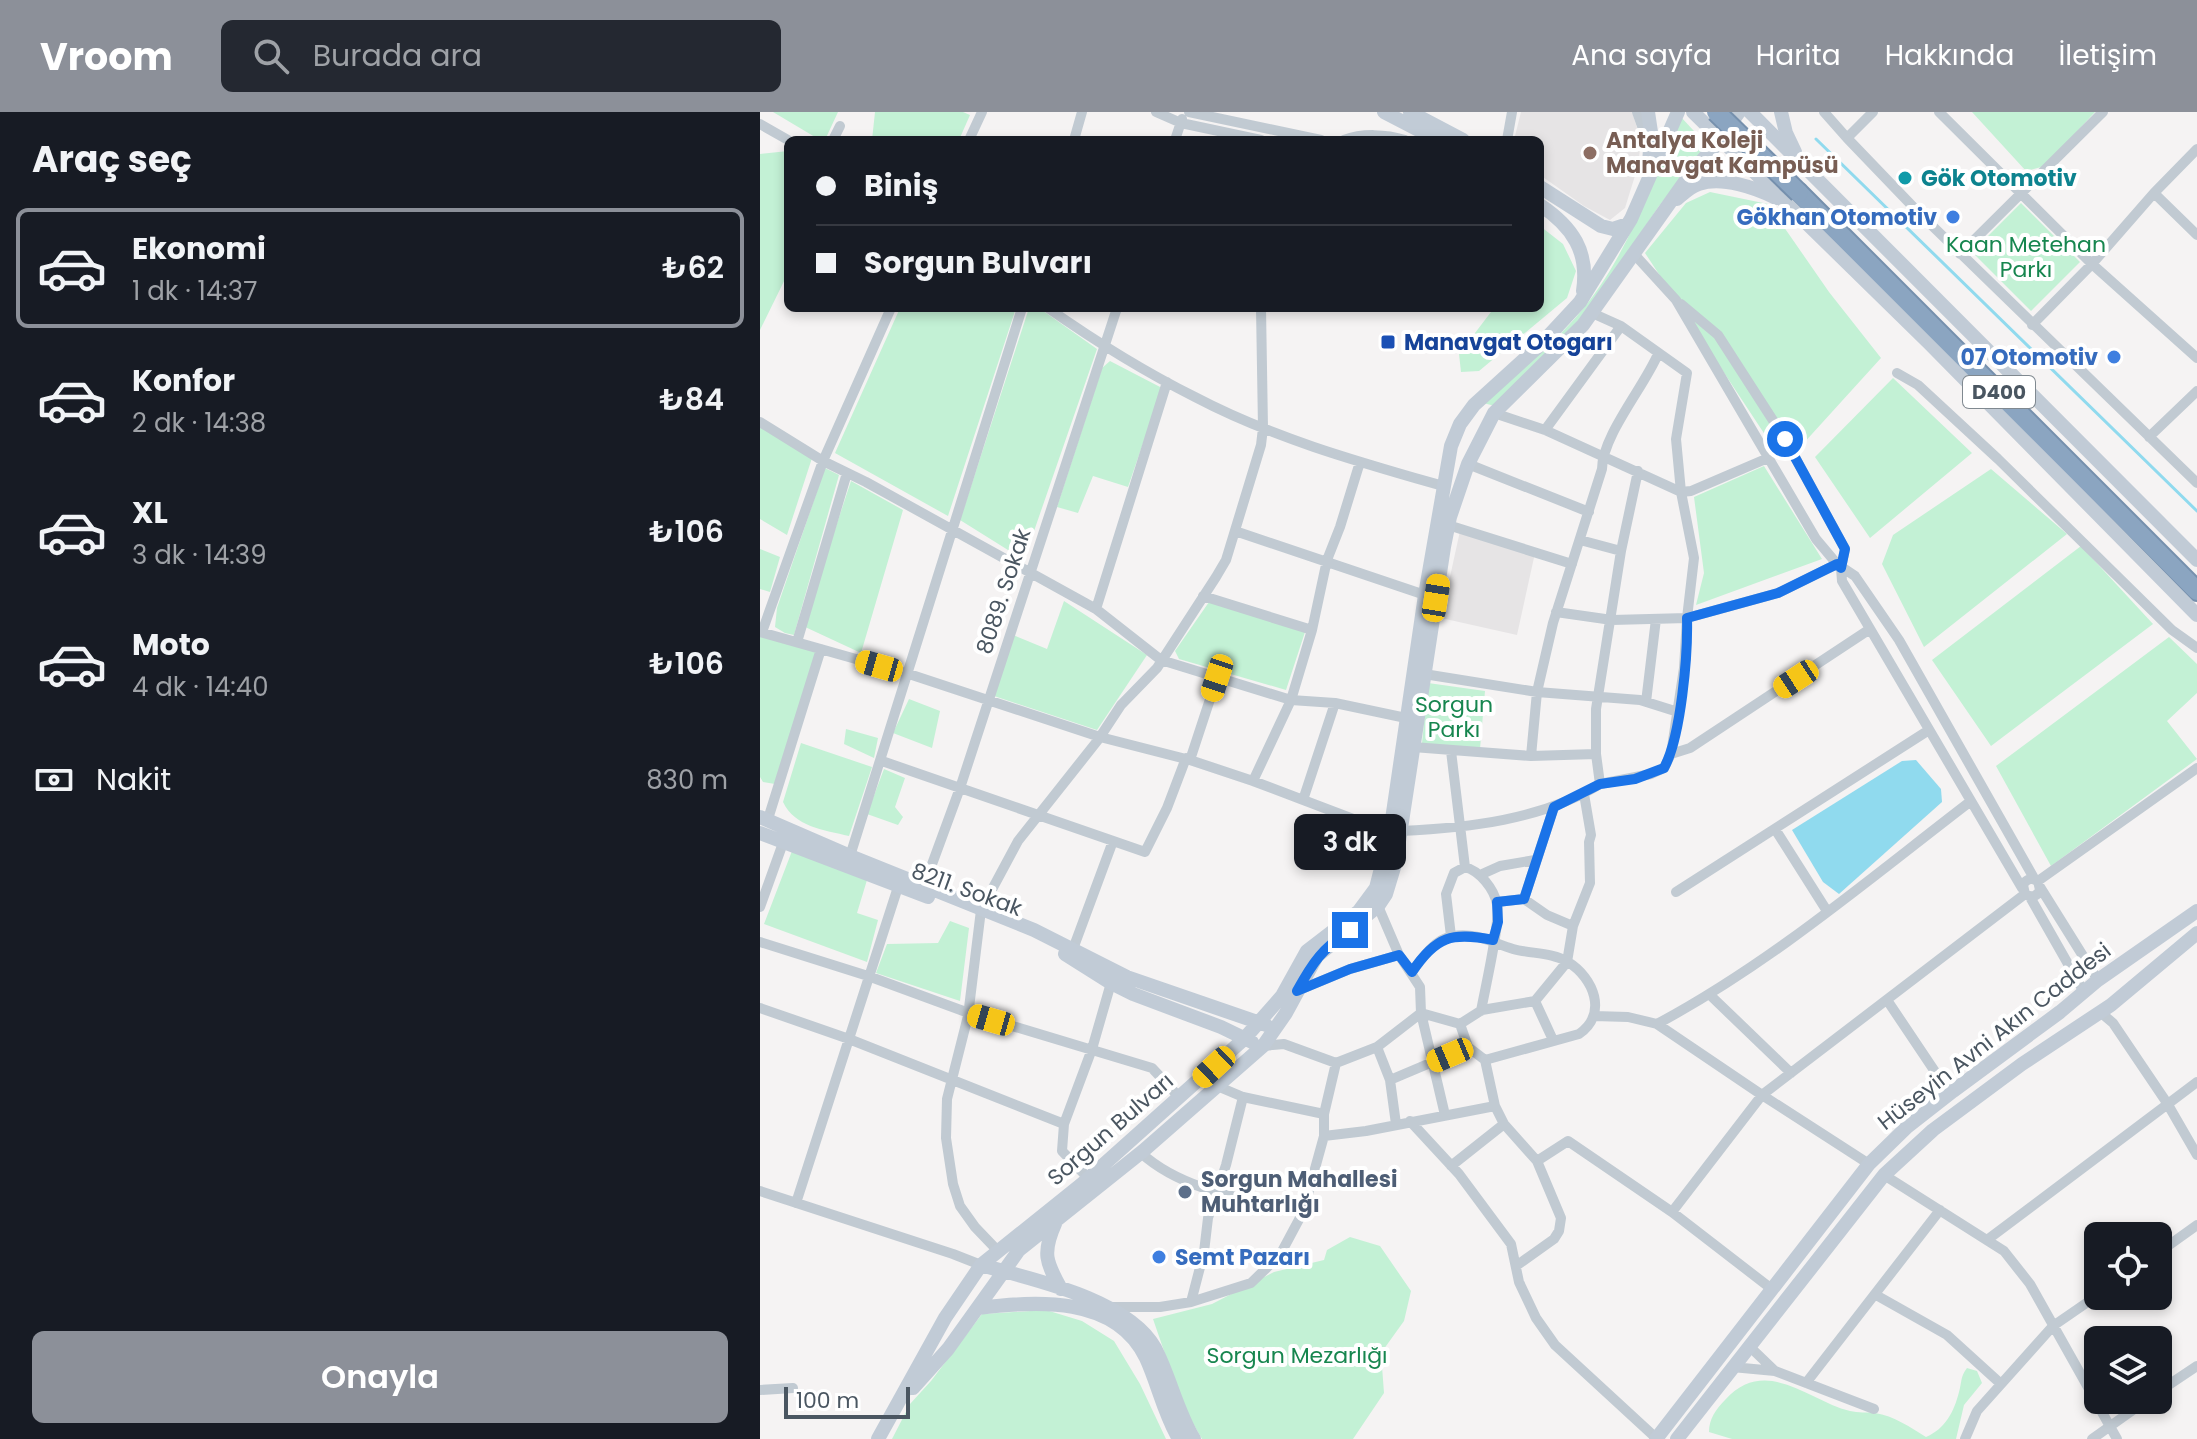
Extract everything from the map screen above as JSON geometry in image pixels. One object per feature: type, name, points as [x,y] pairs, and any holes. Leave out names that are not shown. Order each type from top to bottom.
[{"type":"highway","name":"D400","points":[[1716,112],[1803,190],[2197,576]]},
{"type":"highway","name":"D400","points":[[1733,112],[1803,190],[2197,591]]},
{"type":"main road","points":[[1384,112],[1430,136]]},
{"type":"main road","points":[[1410,112],[1455,136]]},
{"type":"main road","points":[[1647,181],[1651,154],[1648,112]]},
{"type":"main road","name":"Sorgun Bulvarı","points":[[897,1406],[948,1349],[1019,1250],[1141,1153],[1263,1046],[1276,1030],[1325,947],[1378,906],[1392,877],[1406,718],[1447,462],[1460,424],[1474,405],[1554,333],[1580,302],[1628,224],[1678,112]]},
{"type":"main road","points":[[1693,112],[1720,138],[1803,190],[2197,560]]},
{"type":"main road","name":"Sorgun Bulvarı","points":[[897,1406],[945,1318],[981,1265],[1088,1178],[1244,1039],[1282,996],[1314,944],[1359,911],[1369,899],[1395,832],[1413,747],[1448,525],[1468,464],[1494,413],[1583,325],[1691,173],[1739,112]]},
{"type":"main road","points":[[1750,112],[1803,190],[2197,615]]},
{"type":"main road","points":[[1781,112],[1803,190]]},
{"type":"main road","points":[[1665,210],[1700,183],[1742,185],[1765,192],[1803,190]]},
{"type":"main road","points":[[1544,190],[1601,226],[1613,229],[1628,224]]},
{"type":"main road","points":[[1544,209],[1571,233],[1583,254],[1586,270],[1580,302]]},
{"type":"main road","points":[[1474,405],[1494,413]]},
{"type":"main road","points":[[1447,462],[1468,464]]},
{"type":"main road","points":[[764,818],[980,913],[1073,949],[1127,977],[1276,1030]]},
{"type":"main road","name":"8211. Sokak","points":[[760,833],[898,887],[980,913],[1033,937],[1111,983],[1263,1046]]},
{"type":"main road","name":"Hüseyin Avni Akın Caddesi","points":[[1656,1439],[1869,1164],[1907,1127],[2098,980],[2197,911]]},
{"type":"main road","name":"Hüseyin Avni Akın Caddesi","points":[[1677,1439],[1884,1175],[1946,1121],[2022,1064],[2115,1002],[2197,933]]},
{"type":"main road","points":[[2098,980],[2112,993],[2115,1002]]},
{"type":"main road","points":[[2084,992],[2091,1005],[2100,1012]]},
{"type":"main road","points":[[1055,1223],[1047,1242],[1046,1255],[1061,1289]]},
{"type":"main road","points":[[981,1265],[1061,1289],[1106,1307],[1146,1334],[1156,1350],[1194,1439]]},
{"type":"main road","points":[[963,1291],[978,1308],[1061,1304],[1079,1307],[1125,1330],[1144,1354],[1179,1439]]},
{"type":"main road","points":[[878,1439],[897,1406]]},
{"type":"street","points":[[971,136],[982,112]]},
{"type":"street","points":[[1075,136],[1082,112]]},
{"type":"street","points":[[1506,136],[1512,112]]},
{"type":"street","points":[[1637,112],[1651,154]]},
{"type":"street","points":[[1824,112],[1960,254],[2197,483]]},
{"type":"street","points":[[1847,138],[1873,112]]},
{"type":"street","points":[[1939,112],[2092,264],[2197,358]]},
{"type":"street","points":[[1960,254],[2103,112]]},
{"type":"street","points":[[1161,113],[1298,136]]},
{"type":"street","points":[[1176,136],[1183,115]]},
{"type":"street","points":[[1183,115],[1249,136]]},
{"type":"street","points":[[760,124],[784,138]]},
{"type":"street","points":[[835,136],[840,126]]},
{"type":"street","points":[[1354,136],[1376,136]]},
{"type":"street","points":[[2032,325],[2197,149]]},
{"type":"street","points":[[2154,193],[2197,235]]},
{"type":"street","points":[[1634,254],[1676,300],[1718,335],[1785,439],[1845,549],[1839,566],[1842,581],[2084,992]]},
{"type":"street","points":[[1676,300],[1816,539],[1839,566],[1855,576],[1899,640],[2038,883],[2098,980]]},
{"type":"street","points":[[889,312],[823,461],[761,632],[909,674],[1100,737],[1188,759],[1395,832],[1459,828],[1554,807],[1600,784],[1651,774],[1664,768],[1671,754],[1684,668],[1694,558],[1681,492],[1676,439],[1687,373],[1621,326],[1592,313]]},
{"type":"street","points":[[850,856],[1021,312]]},
{"type":"street","points":[[1054,312],[1103,347],[1196,398],[1263,428],[1360,462],[1443,486]]},
{"type":"street","name":"8089. Sokak","points":[[924,886],[960,788],[1116,312]]},
{"type":"street","points":[[997,1250],[960,1206],[953,1184],[946,1138],[947,1099],[968,1016],[966,1012],[980,913],[1018,841],[1100,737],[1121,705],[1157,668],[1226,560],[1261,445],[1261,312]]},
{"type":"street","points":[[1545,430],[1621,326]]},
{"type":"street","points":[[1531,756],[1537,692],[1556,612],[1602,469],[1602,458],[1658,354]]},
{"type":"street","points":[[1897,373],[1918,385],[2172,630],[2197,648]]},
{"type":"street","points":[[1096,609],[1167,382]]},
{"type":"street","points":[[2149,437],[2197,391]]},
{"type":"street","points":[[1494,413],[1545,430],[1681,492],[1691,491],[1768,458]]},
{"type":"street","points":[[760,422],[823,461],[1096,609],[1161,660],[1291,700],[1335,703],[1406,718]]},
{"type":"street","points":[[1253,781],[1291,700],[1312,630],[1327,560],[1360,462]]},
{"type":"street","points":[[1468,464],[1589,512]]},
{"type":"street","points":[[1600,784],[1596,754],[1598,697],[1621,551],[1638,471]]},
{"type":"street","points":[[797,642],[847,473]]},
{"type":"street","points":[[1448,525],[1572,564]]},
{"type":"street","points":[[1235,531],[1425,595]]},
{"type":"street","points":[[1580,540],[1621,551]]},
{"type":"street","points":[[1556,612],[1612,620],[1687,618],[1778,593],[1839,566]]},
{"type":"street","points":[[1203,596],[1312,630]]},
{"type":"street","points":[[1646,702],[1656,619]]},
{"type":"street","points":[[1671,754],[1690,748],[1870,629]]},
{"type":"street","points":[[764,818],[821,649]]},
{"type":"street","points":[[1424,674],[1537,692],[1646,702],[1678,712]]},
{"type":"street","points":[[882,761],[1145,852],[1188,759],[1217,678]]},
{"type":"street","points":[[1303,800],[1335,703]]},
{"type":"street","points":[[1676,892],[1929,730]]},
{"type":"street","points":[[1413,747],[1531,756],[1596,754]]},
{"type":"street","points":[[1451,751],[1465,867]]},
{"type":"street","points":[[2038,883],[2197,768]]},
{"type":"street","points":[[1421,1013],[1460,1024],[1481,1011],[1535,1001],[1567,962],[1573,926],[1590,883],[1591,835],[1584,794]]},
{"type":"street","points":[[1657,1024],[1710,995],[1971,801]]},
{"type":"street","points":[[1524,899],[1554,807]]},
{"type":"street","points":[[1775,829],[1827,911]]},
{"type":"street","points":[[1073,949],[1113,841]]},
{"type":"street","points":[[760,907],[783,843]]},
{"type":"street","points":[[1480,875],[1500,866],[1535,860]]},
{"type":"street","points":[[1465,867],[1480,875],[1497,902],[1498,922],[1481,1011]]},
{"type":"street","points":[[1451,936],[1446,894],[1454,873],[1465,867]]},
{"type":"street","points":[[1672,1212],[1762,1095],[2026,893],[2039,893],[2038,883]]},
{"type":"street","points":[[796,1203],[898,887]]},
{"type":"street","points":[[1497,902],[1524,899],[1547,915],[1573,926]]},
{"type":"street","points":[[1378,906],[1399,955],[1420,987],[1421,1013],[1445,1115]]},
{"type":"street","points":[[1412,972],[1436,944],[1451,936],[1471,936],[1567,962],[1589,982],[1596,1001],[1594,1016],[1579,1034],[1485,1060]]},
{"type":"street","points":[[760,942],[868,976],[966,1012],[1152,1068],[1180,1098]]},
{"type":"street","points":[[1297,991],[1350,969],[1399,955]]},
{"type":"street","points":[[1088,1178],[1062,1151],[1064,1124],[1092,1049],[1111,983]]},
{"type":"street","points":[[1710,995],[1791,1073]]},
{"type":"street","points":[[1887,1000],[1950,1094]]},
{"type":"street","points":[[1535,1001],[1553,1040]]},
{"type":"street","points":[[2113,1023],[2115,1002]]},
{"type":"street","points":[[760,1008],[849,1039],[1064,1124]]},
{"type":"street","points":[[2100,1012],[2113,1023],[2167,1103],[2197,1155]]},
{"type":"street","points":[[1263,1046],[1284,1044],[1336,1063],[1377,1047],[1421,1013]]},
{"type":"street","points":[[1594,1016],[1628,1017],[1657,1024],[1869,1164]]},
{"type":"street","points":[[1460,1024],[1468,1047],[1485,1060],[1495,1106],[1504,1124],[1537,1161],[1561,1218],[1554,1239],[1516,1266]]},
{"type":"street","points":[[1276,1030],[1284,1044]]},
{"type":"street","points":[[1377,1047],[1390,1080],[1396,1124]]},
{"type":"street","points":[[1390,1080],[1468,1047]]},
{"type":"street","points":[[1106,1307],[1160,1307],[1191,1302],[1251,1283],[1280,1255],[1303,1212],[1324,1136],[1324,1114],[1336,1063]]},
{"type":"street","points":[[1987,1240],[2197,1082]]},
{"type":"street","points":[[1217,1086],[1243,1097],[1324,1114]]},
{"type":"street","points":[[1191,1302],[1204,1252],[1208,1218],[1226,1165],[1243,1097]]},
{"type":"street","points":[[1324,1136],[1495,1106]]},
{"type":"street","points":[[1410,1121],[1451,1166],[1511,1244],[1519,1282],[1536,1318],[1555,1345],[1656,1439]]},
{"type":"street","points":[[1451,1166],[1504,1124]]},
{"type":"street","points":[[1537,1161],[1568,1141],[1672,1212],[1773,1290]]},
{"type":"street","points":[[1141,1153],[1173,1177],[1216,1192],[1303,1212]]},
{"type":"street","points":[[1884,1175],[2004,1251],[2030,1284],[2117,1439]]},
{"type":"street","points":[[760,1191],[981,1265]]},
{"type":"street","points":[[1806,1383],[1940,1210]]},
{"type":"street","points":[[2172,1243],[2197,1225]]},
{"type":"street","points":[[1876,1295],[1947,1335],[2001,1384]]},
{"type":"street","points":[[1965,1439],[1977,1411],[2053,1326],[2084,1305]]},
{"type":"street","points":[[1749,1346],[1775,1371]]},
{"type":"street","points":[[2172,1383],[2197,1366]]},
{"type":"street","points":[[1732,1367],[1775,1371],[1874,1409]]},
{"type":"street","points":[[760,1390],[793,1388]]},
{"type":"street","points":[[2092,1439],[2127,1414]]},
{"type":"shaded area","name":"Antalya Koleji Manavgat Kampüsü","points":[[1521,112],[1632,112],[1641,140],[1638,166],[1625,208],[1610,220],[1584,206],[1544,178],[1544,136],[1515,136]]},
{"type":"shaded area","points":[[1460,531],[1535,553],[1517,635],[1441,618]]},
{"type":"green space","points":[[773,112],[838,112],[827,136],[813,136]]},
{"type":"green space","points":[[875,112],[963,112],[970,115],[961,136],[872,136]]},
{"type":"green space","points":[[1972,112],[2095,112],[2045,166],[2026,171]]},
{"type":"green space","points":[[1680,116],[1707,145],[1659,206],[1582,319],[1495,406],[1483,403],[1555,339],[1577,316],[1610,271],[1648,194]]},
{"type":"green space","points":[[784,151],[784,281],[760,330],[760,154]]},
{"type":"green space","points":[[1710,192],[1768,204],[1829,292],[1881,358],[1802,445],[1781,459],[1645,253],[1686,203]]},
{"type":"green space","name":"Kaan Metehan Parkı","points":[[2021,203],[2080,262],[2031,311],[1972,252]]},
{"type":"green space","points":[[1544,229],[1563,244],[1576,271],[1567,298],[1479,371],[1461,372],[1459,354],[1491,312],[1544,312]]},
{"type":"green space","points":[[898,312],[1015,312],[948,516],[835,453]]},
{"type":"green space","points":[[1028,312],[1045,312],[1097,349],[1024,560],[960,520]]},
{"type":"green space","points":[[1110,361],[1162,388],[1128,487],[1093,476],[1078,513],[1057,507],[1102,368]]},
{"type":"green space","points":[[1893,378],[1972,453],[1870,538],[1815,457]]},
{"type":"green space","points":[[760,426],[812,458],[787,535],[760,519]]},
{"type":"green space","points":[[1764,466],[1822,559],[1696,605],[1704,573],[1694,497]]},
{"type":"green space","points":[[825,468],[839,475],[794,635],[775,627],[777,608]]},
{"type":"green space","points":[[1991,469],[2067,534],[1924,647],[1882,564],[1893,535]]},
{"type":"green space","points":[[851,481],[903,510],[861,653],[803,626]]},
{"type":"green space","points":[[2081,546],[2153,624],[1991,746],[1932,660]]},
{"type":"green space","points":[[760,549],[780,557],[770,592],[760,589]]},
{"type":"green space","points":[[1064,601],[1147,655],[1097,730],[994,696],[1013,635],[1047,649]]},
{"type":"green space","points":[[1209,602],[1305,632],[1286,690],[1179,659],[1175,651]]},
{"type":"green space","points":[[760,634],[818,648],[775,784],[763,782],[760,777]]},
{"type":"green space","points":[[2169,637],[2197,664],[2197,693],[2167,721],[2197,759],[2051,866],[1996,766]]},
{"type":"green space","name":"Sorgun Parkı","points":[[1428,683],[1485,691],[1480,749],[1422,743]]},
{"type":"green space","points":[[909,699],[940,711],[932,748],[893,733]]},
{"type":"green space","points":[[846,729],[878,738],[874,758],[844,744]]},
{"type":"green space","points":[[801,743],[872,767],[849,836],[803,822],[783,802]]},
{"type":"green space","points":[[884,769],[905,778],[895,807],[903,817],[898,825],[867,814]]},
{"type":"green space","points":[[792,851],[867,880],[857,913],[878,920],[867,962],[764,924]]},
{"type":"green space","points":[[950,921],[969,928],[960,1001],[876,973],[887,944],[938,943]]},
{"type":"green space","name":"Sorgun Mezarlığı","points":[[1350,1237],[1380,1246],[1411,1291],[1404,1321],[1381,1353],[1384,1393],[1353,1439],[1202,1439],[1183,1406],[1153,1319],[1212,1304],[1274,1272],[1324,1260],[1327,1250]]},
{"type":"green space","points":[[1046,1310],[1082,1321],[1114,1341],[1140,1384],[1166,1439],[892,1439],[910,1404],[982,1314]]},
{"type":"green space","points":[[1967,1368],[1977,1371],[1982,1383],[1964,1405],[1956,1439],[1732,1439],[1709,1432],[1716,1411],[1740,1387],[1756,1381],[1772,1381],[1850,1411],[1889,1417],[1926,1437],[1943,1425],[1951,1413]]},
{"type":"water","points":[[1916,760],[1941,789],[1942,802],[1839,894],[1823,882],[1792,830],[1902,761]]},
{"type":"waterway","points":[[1816,139],[2197,511]]},
{"type":"place","name":"Antalya Koleji Manavgat Kampüsü","points":[[1590,153]]},
{"type":"place","name":"Gök Otomotiv","points":[[1905,178]]},
{"type":"place","name":"Gökhan Otomotiv","points":[[1953,217]]},
{"type":"place","name":"Manavgat Otogarı","points":[[1388,342]]},
{"type":"place","name":"07 Otomotiv","points":[[2114,357]]},
{"type":"place","name":"Sorgun Mahallesi Muhtarlığı","points":[[1185,1192]]},
{"type":"place","name":"Semt Pazarı","points":[[1159,1257]]},
{"type":"route","points":[[1350,930],[1317,956],[1297,991],[1350,969],[1399,955],[1412,972],[1436,944],[1451,936],[1493,940],[1498,922],[1497,902],[1524,899],[1554,807],[1600,784],[1635,779],[1664,768],[1671,754],[1678,712],[1687,618],[1778,593],[1837,564],[1841,568],[1845,549],[1785,439]]}]
